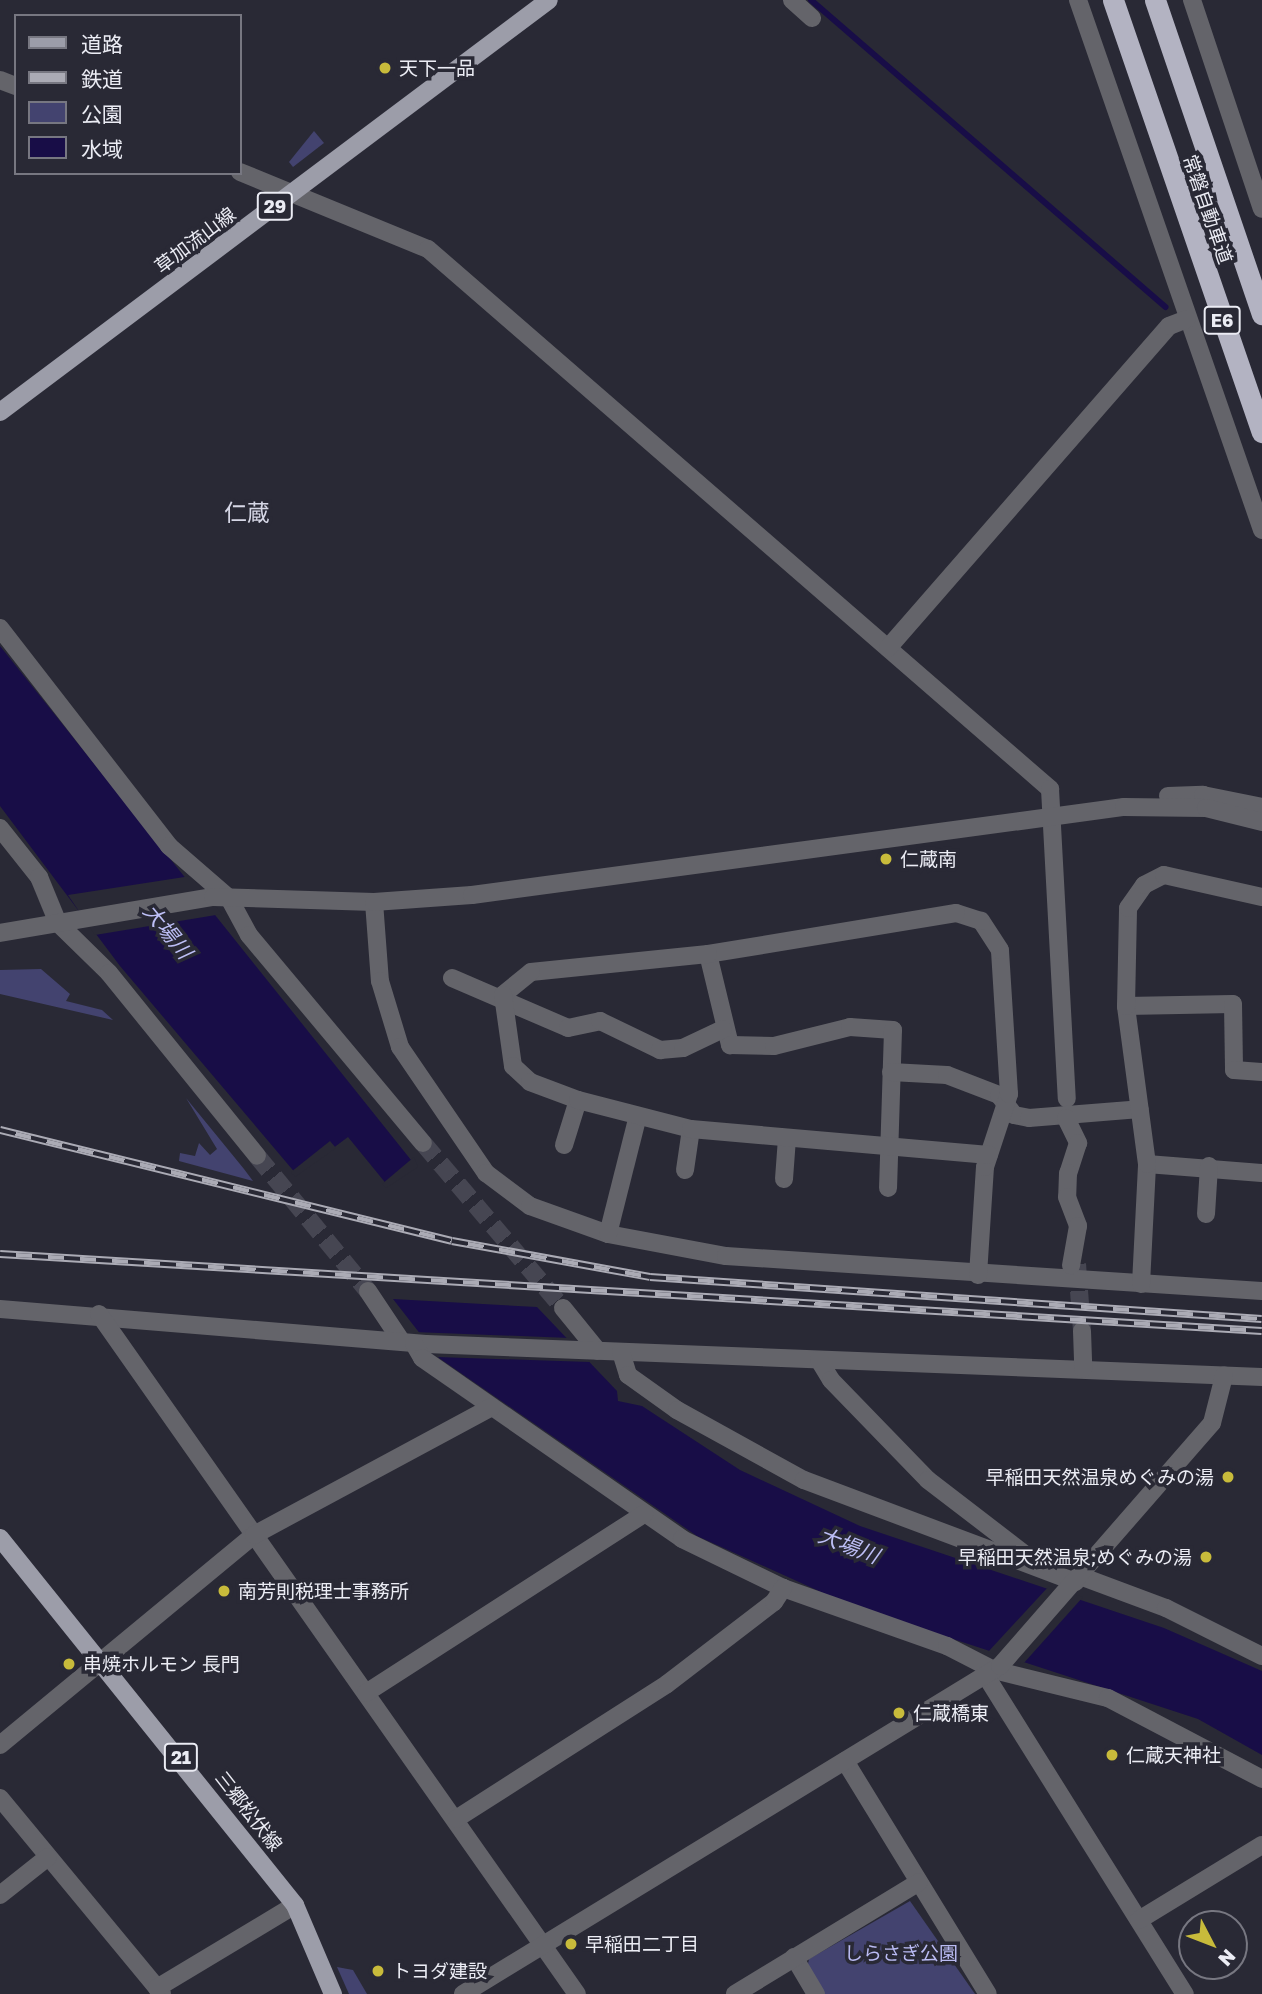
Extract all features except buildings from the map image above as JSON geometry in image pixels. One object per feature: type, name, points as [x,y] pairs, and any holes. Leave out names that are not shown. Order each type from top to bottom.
[{"type":"highway","name":"常磐自動車道","points":[[1113,0],[1262,432]]},
{"type":"highway","name":"常磐自動車道","points":[[1155,0],[1262,314]]},
{"type":"main road","name":"草加流山線","points":[[0,412],[550,0]]},
{"type":"main road","name":"三郷松伏線","points":[[0,1538],[103,1661],[295,1905],[333,1994]]},
{"type":"street","points":[[792,0],[812,18]]},
{"type":"street","points":[[1079,0],[1262,530]]},
{"type":"street","points":[[1192,0],[1262,209]]},
{"type":"street","points":[[242,173],[428,249],[1026,765],[1050,789],[1056,815],[1066,1109],[1078,1143],[1068,1173],[1067,1197],[1078,1226],[1071,1265]]},
{"type":"street","points":[[888,648],[1169,326],[1187,319]]},
{"type":"street","points":[[0,628],[169,846],[221,898],[423,1143]]},
{"type":"street","points":[[0,933],[221,898],[374,902],[519,889],[1124,807],[1179,795],[1256,804]]},
{"type":"street","points":[[1124,807],[1206,808],[1262,822]]},
{"type":"street","points":[[0,828],[39,877],[58,923],[109,973],[257,1156]]},
{"type":"street","points":[[1142,1284],[1147,1164],[1126,1006],[1128,908],[1144,885],[1177,875],[1262,897]]},
{"type":"street","points":[[374,902],[384,1003],[400,1047],[436,1108],[508,1192],[553,1217],[608,1234],[726,1256],[978,1275],[1262,1291]]},
{"type":"street","points":[[978,1275],[989,1155],[1007,1107],[998,941],[971,915],[868,925],[708,954],[531,972],[519,976],[502,1001],[513,1066],[530,1082],[637,1119],[691,1129],[989,1155]]},
{"type":"street","points":[[708,954],[723,1029],[738,1049],[795,1042],[829,1030],[893,1030],[888,1188]]},
{"type":"street","points":[[452,978],[568,1028],[586,1021],[615,1025],[638,1045],[660,1050],[683,1048],[723,1029]]},
{"type":"street","points":[[1126,1006],[1233,1004],[1234,1070],[1262,1072]]},
{"type":"street","points":[[891,1072],[947,1075],[999,1095],[1007,1107],[1029,1118],[1066,1109],[1140,1110]]},
{"type":"street","points":[[564,1144],[578,1100]]},
{"type":"street","points":[[608,1234],[637,1119]]},
{"type":"street","points":[[685,1170],[691,1129]]},
{"type":"street","points":[[784,1179],[787,1138]]},
{"type":"street","points":[[1147,1164],[1209,1166],[1262,1173]]},
{"type":"street","points":[[1206,1214],[1209,1166]]},
{"type":"street","points":[[368,1292],[414,1343],[422,1358],[644,1514],[783,1588],[947,1646],[995,1669],[1108,1698],[1262,1779]]},
{"type":"street","points":[[563,1308],[589,1350]]},
{"type":"street","points":[[0,1309],[99,1314],[414,1343],[1262,1377]]},
{"type":"street","points":[[99,1314],[577,1994]]},
{"type":"street","points":[[1082,1331],[1083,1369]]},
{"type":"street","points":[[621,1352],[628,1375],[769,1462],[1075,1582],[1166,1608],[1262,1656]]},
{"type":"street","points":[[819,1360],[831,1380],[928,1480],[1037,1566]]},
{"type":"street","points":[[463,1994],[995,1669],[1075,1582],[1212,1423],[1224,1376]]},
{"type":"street","points":[[0,1745],[254,1535],[492,1407]]},
{"type":"street","points":[[366,1693],[644,1514]]},
{"type":"street","points":[[456,1819],[667,1684],[774,1602],[783,1588]]},
{"type":"street","points":[[995,1669],[1184,1994]]},
{"type":"street","points":[[845,1761],[988,1994]]},
{"type":"street","points":[[0,1798],[158,1991],[295,1905]]},
{"type":"street","points":[[1139,1920],[1262,1845]]},
{"type":"street","points":[[0,1895],[48,1857]]},
{"type":"street","points":[[734,1994],[919,1882]]},
{"type":"street","points":[[794,1957],[816,1994]]},
{"type":"green space","points":[[314,131],[324,143],[293,167],[289,162]]},
{"type":"green space","points":[[41,969],[70,994],[66,1001],[102,1010],[113,1020],[0,994],[0,970]]},
{"type":"green space","points":[[186,1098],[253,1181],[179,1161],[180,1153],[195,1156],[199,1143],[210,1155],[217,1149]]},
{"type":"green space","name":"しらさぎ公園","points":[[910,1901],[975,1994],[822,1994],[807,1969],[809,1959]]},
{"type":"green space","points":[[337,1967],[353,1970],[367,1994],[349,1994]]},
{"type":"water","name":"大場川","points":[[0,646],[415,1165],[388,1186],[348,1137],[297,1175],[120,966],[0,806]]},
{"type":"water","name":"大場川","points":[[393,1299],[537,1307],[617,1391],[618,1401],[642,1406],[740,1470],[860,1526],[1164,1628],[1262,1671],[1262,1755],[1198,1719],[852,1606],[697,1536],[439,1358]]},
{"type":"pier","points":[[191,876],[222,914],[95,935],[68,895]]},
{"type":"pier","points":[[330,1141],[336,1148],[295,1177],[291,1172]]},
{"type":"pier","points":[[414,1157],[418,1167],[386,1188],[382,1184]]},
{"type":"pier","points":[[414,1332],[570,1338],[590,1362],[437,1357]]},
{"type":"pier","points":[[1049,1586],[1083,1597],[1023,1664],[988,1652]]},
{"type":"waterway","points":[[811,0],[1165,307]]},
{"type":"tunnel","points":[[423,1143],[563,1308]]},
{"type":"tunnel","points":[[257,1156],[368,1291]]},
{"type":"tunnel","points":[[1077,1264],[1082,1331]]},
{"type":"railway","points":[[0,1130],[452,1241],[650,1277],[1262,1319]]},
{"type":"railway","points":[[0,1254],[1262,1331]]},
{"type":"place","name":"天下一品","points":[[385,68]]},
{"type":"place","name":"仁蔵南","points":[[886,859]]},
{"type":"place","name":"早稲田天然温泉めぐみの湯","points":[[1228,1477]]},
{"type":"place","name":"早稲田天然温泉;めぐみの湯","points":[[1206,1557]]},
{"type":"place","name":"南芳則税理士事務所","points":[[224,1591]]},
{"type":"place","name":"串焼ホルモン 長門","points":[[69,1664]]},
{"type":"place","name":"仁蔵橋東","points":[[899,1713]]},
{"type":"place","name":"仁蔵天神社","points":[[1112,1755]]},
{"type":"place","name":"早稲田二丁目","points":[[571,1944]]},
{"type":"place","name":"トヨダ建設","points":[[378,1971]]},
{"type":"district","name":"仁蔵","points":[[247,512]]}]
